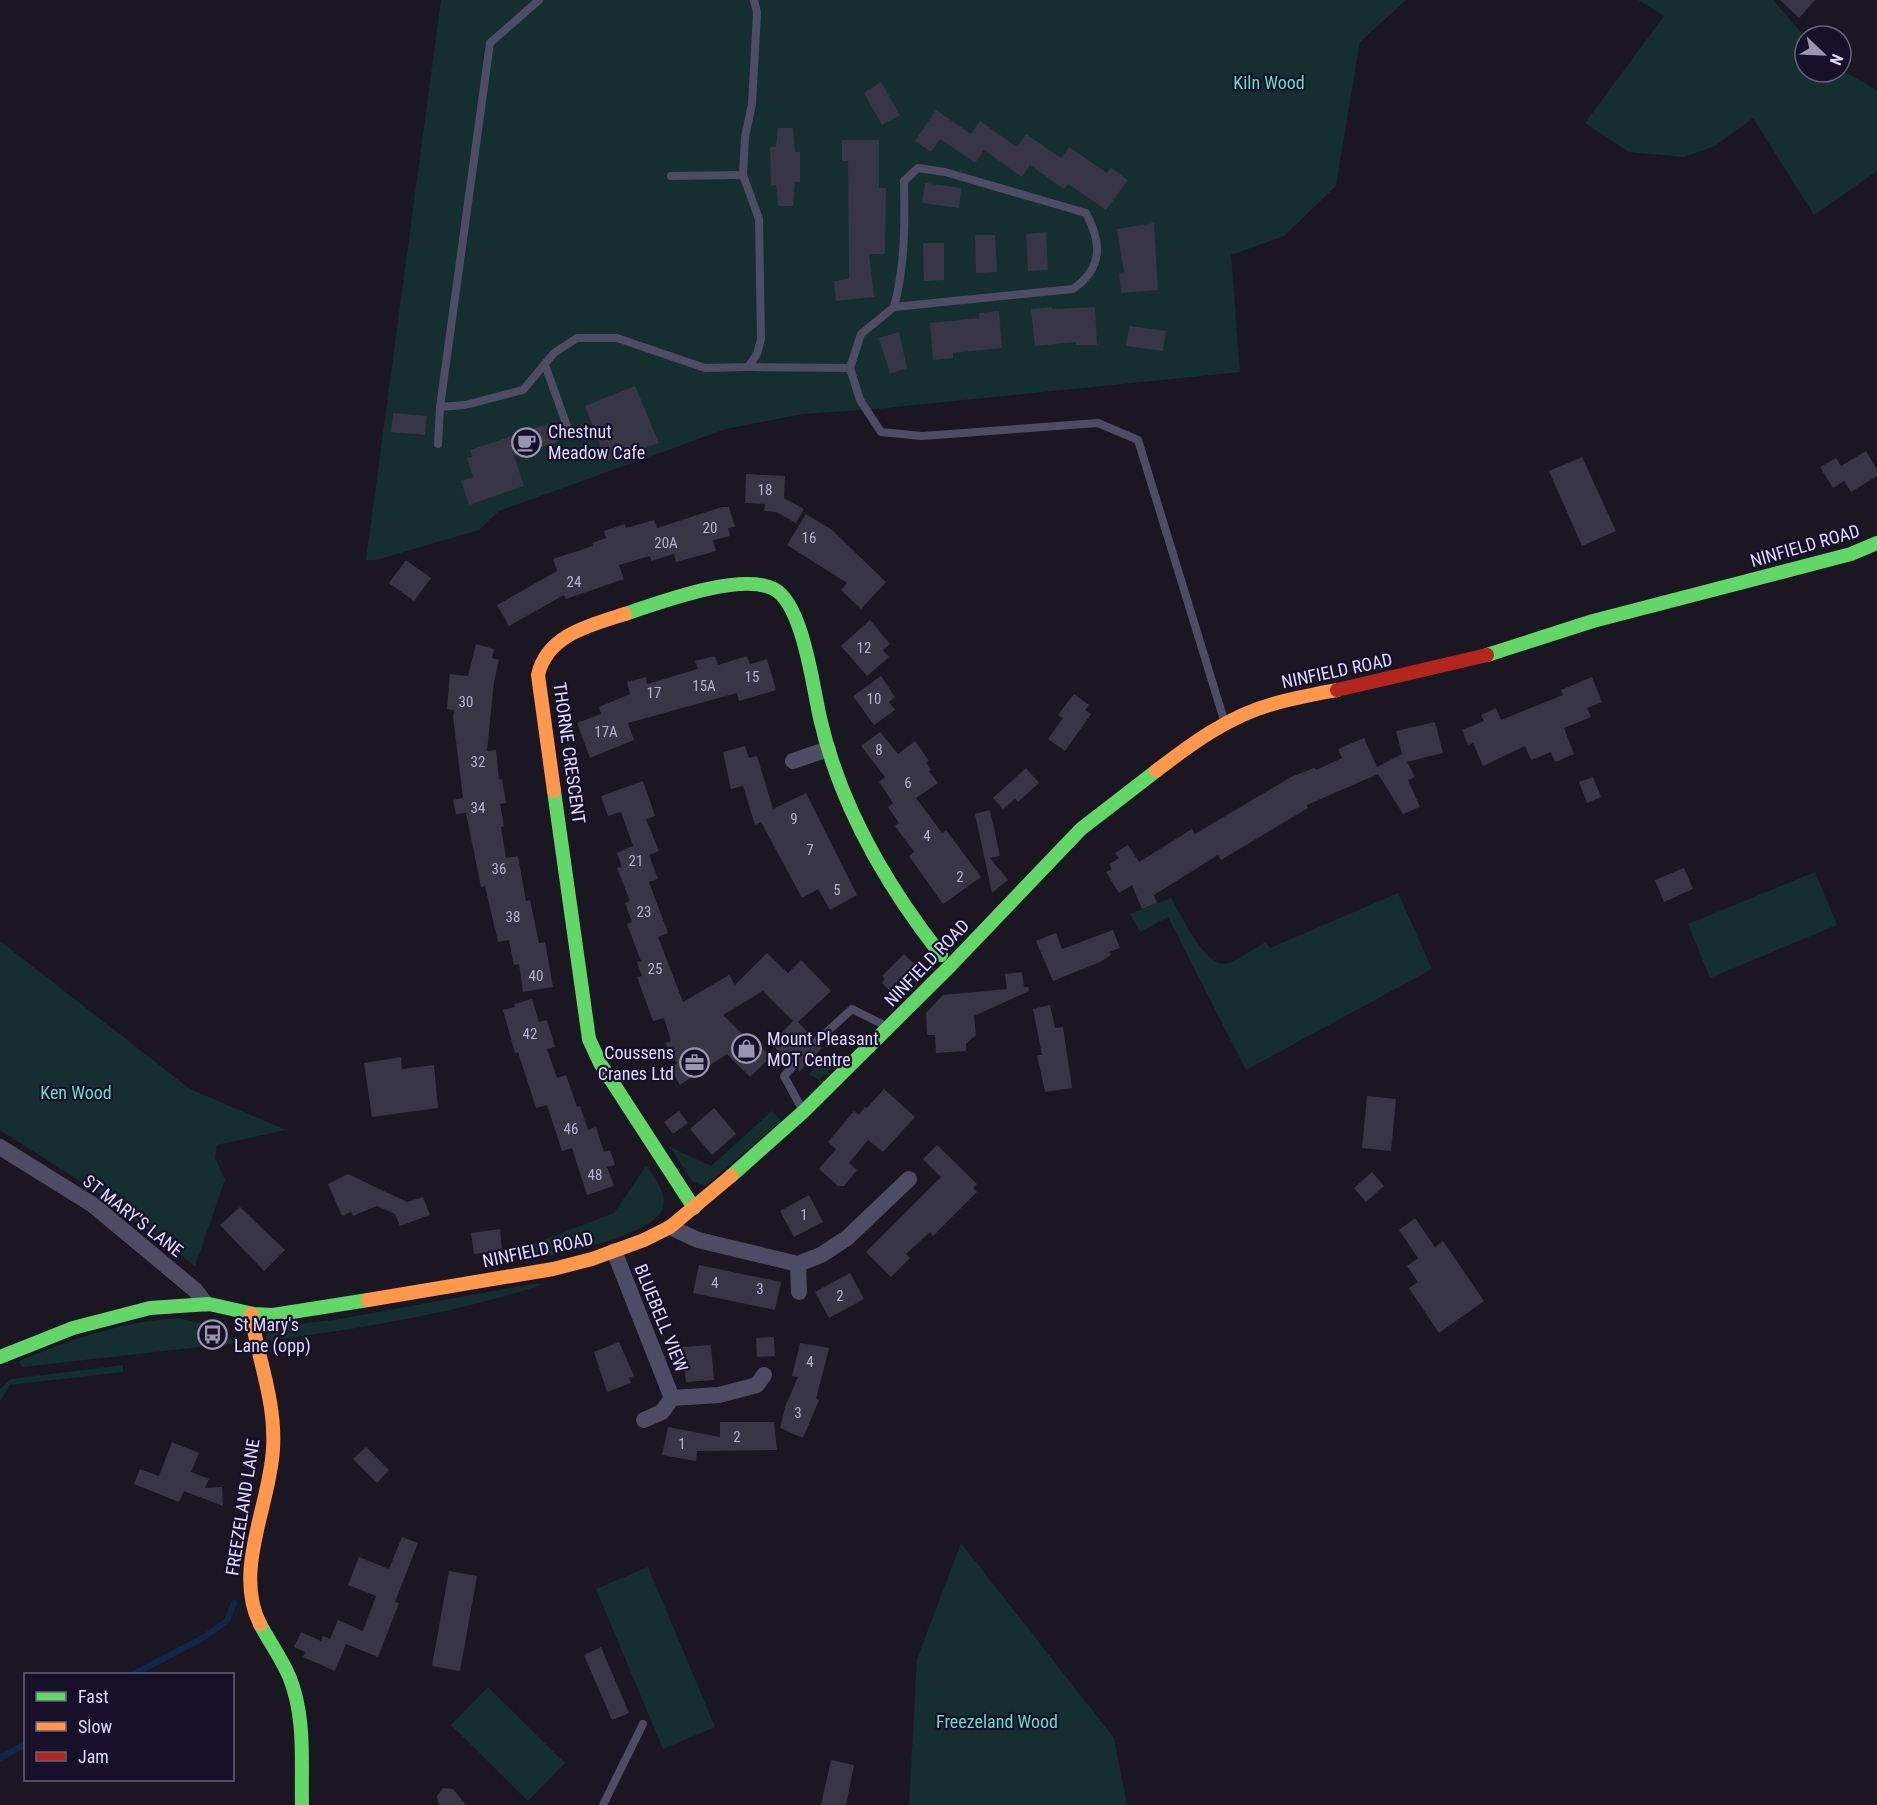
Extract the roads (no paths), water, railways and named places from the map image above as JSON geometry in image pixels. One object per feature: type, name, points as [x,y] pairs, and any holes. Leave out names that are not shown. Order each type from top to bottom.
[{"type":"main road","name":"NINFIELD ROAD","points":[[0,1358],[88,1323],[148,1309],[206,1304],[251,1314],[274,1315],[298,1312],[553,1269],[614,1251],[670,1227],[803,1112],[890,1028],[1082,829],[1189,745],[1225,724],[1271,704],[1513,648],[1593,621],[1851,554],[1877,543]]},
{"type":"main road","name":"THORNE CRESCENT","points":[[694,1208],[600,1063],[589,1039],[538,675],[541,661],[548,649],[581,628],[738,582],[757,582],[784,596],[795,619],[828,749],[854,814],[893,889],[941,955]]},
{"type":"main road","name":"FREEZELAND LANE","points":[[251,1314],[256,1345],[272,1400],[273,1450],[248,1584],[249,1602],[290,1676],[298,1707],[302,1805]]},
{"type":"street","points":[[793,761],[828,749]]},
{"type":"street","name":"ST MARY'S LANE","points":[[0,1147],[93,1205],[195,1290],[206,1304]]},
{"type":"street","points":[[670,1227],[698,1240],[798,1263],[820,1255],[847,1238],[909,1179]]},
{"type":"street","name":"BLUEBELL VIEW","points":[[614,1251],[672,1398]]},
{"type":"street","points":[[798,1263],[799,1292]]},
{"type":"street","name":"BLUEBELL VIEW","points":[[672,1398],[720,1395],[757,1385],[764,1375]]},
{"type":"street","name":"BLUEBELL VIEW","points":[[644,1420],[662,1412],[672,1398]]},
{"type":"lane","points":[[438,444],[440,407],[490,43],[539,0]]},
{"type":"lane","points":[[748,367],[757,354],[761,339],[759,219],[743,175],[744,137],[752,104],[757,13],[754,0]]},
{"type":"lane","points":[[894,307],[900,285],[904,238],[904,181],[918,168],[945,172],[1086,213],[1096,232],[1098,254],[1087,279],[1073,289],[894,307],[872,322],[861,334],[850,368],[860,400],[881,432],[922,436],[1098,423],[1138,440],[1225,724]]},
{"type":"lane","points":[[671,176],[743,175]]},
{"type":"lane","points":[[440,407],[465,405],[523,390],[554,353],[577,338],[617,338],[705,368],[850,368]]},
{"type":"lane","points":[[545,365],[567,426]]},
{"type":"lane","points":[[817,1041],[852,1009],[890,1028]]},
{"type":"lane","points":[[793,1066],[784,1076],[803,1112]]},
{"type":"lane","points":[[603,1805],[643,1724]]},
{"type":"waterway","points":[[136,1673],[201,1639],[227,1621],[234,1603]]},
{"type":"waterway","points":[[0,1758],[24,1745]]},
{"type":"place","name":"Chestnut Meadow Cafe","points":[[527,442]]},
{"type":"place","name":"Mount Pleasant MOT Centre","points":[[746,1049]]},
{"type":"place","name":"Coussens Cranes Ltd","points":[[695,1063]]},
{"type":"place","name":"St Mary's Lane (opp)","points":[[213,1335]]},
{"type":"park label","name":"Kiln Wood","points":[[1269,83]]},
{"type":"park label","name":"Ken Wood","points":[[76,1093]]},
{"type":"park label","name":"Freezeland Wood","points":[[997,1722]]}]
